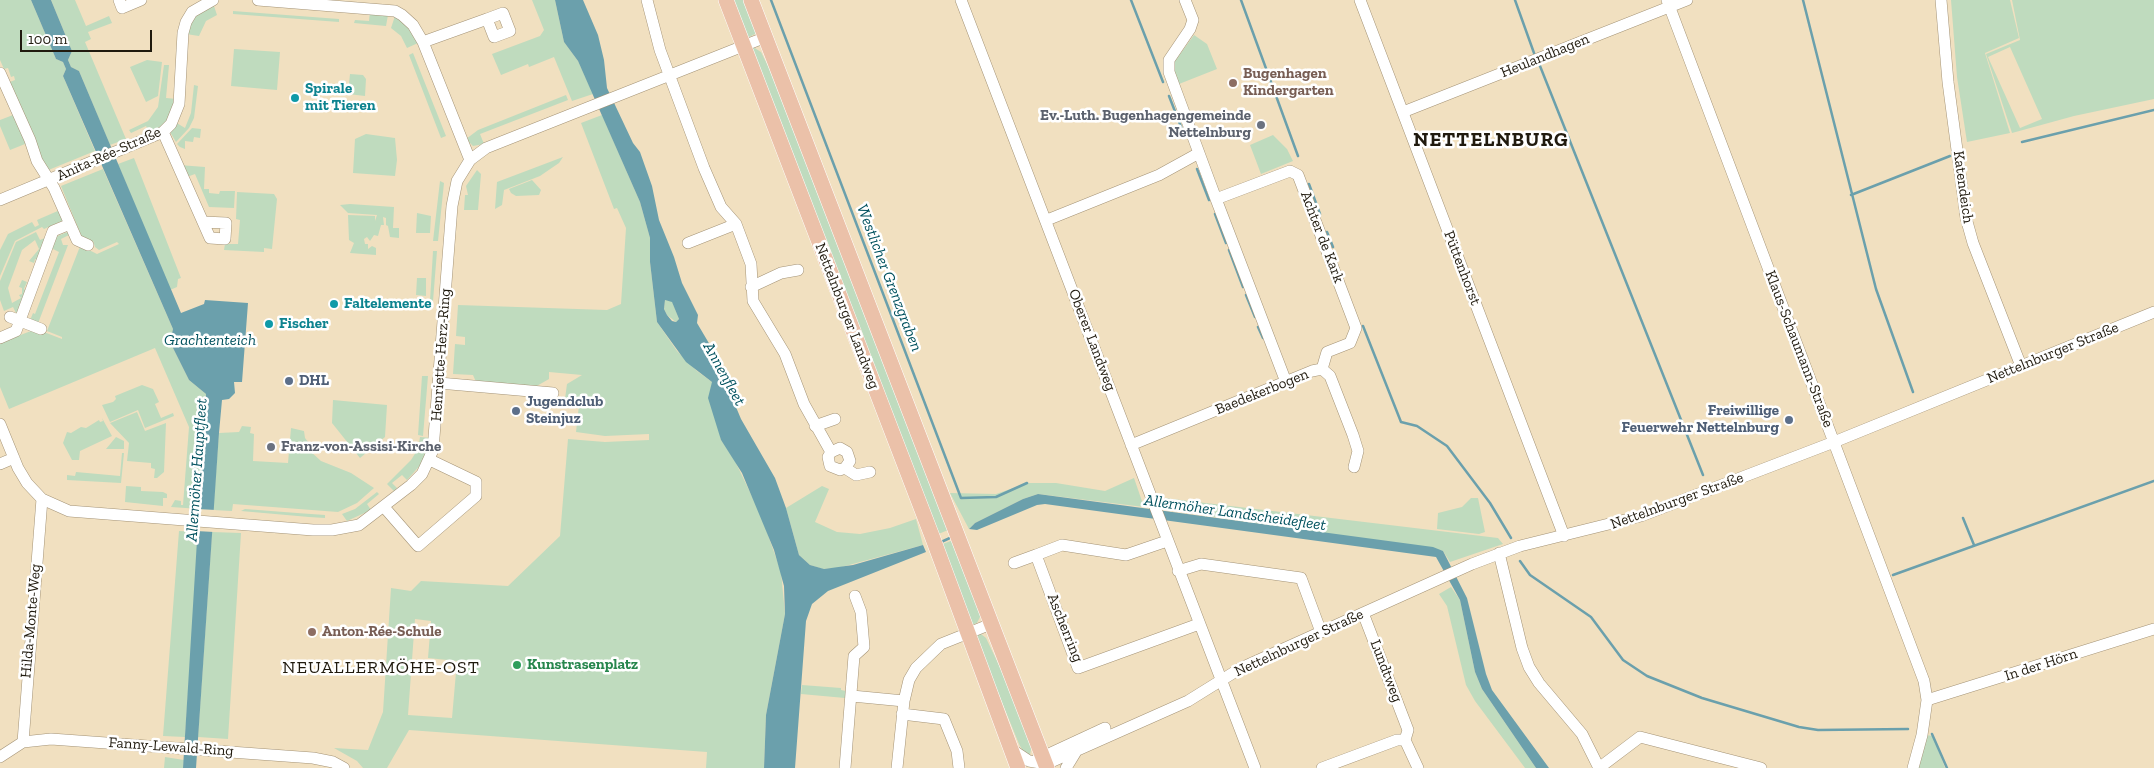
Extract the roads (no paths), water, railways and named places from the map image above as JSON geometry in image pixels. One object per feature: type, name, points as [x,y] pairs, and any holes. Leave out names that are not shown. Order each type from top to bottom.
[{"type":"main road","name":"Nettelnburger Landweg","points":[[726,0],[935,542],[1018,768]]},
{"type":"main road","name":"Nettelnburger Landweg","points":[[751,0],[991,624],[1039,763]]},
{"type":"street","points":[[119,0],[122,8],[141,0]]},
{"type":"street","name":"Anita-Rée-Straße","points":[[0,200],[163,132],[171,124],[179,104],[186,22],[192,12],[212,0]]},
{"type":"street","points":[[258,0],[395,5],[423,42],[470,160]]},
{"type":"street","points":[[647,0],[660,50],[704,168],[721,207],[736,224],[751,264],[753,301],[785,354],[804,404],[830,452],[828,457],[830,466],[840,470],[845,468],[850,461],[847,452],[840,448],[830,452]]},
{"type":"street","name":"Oberer Landweg","points":[[961,0],[1047,220],[1159,521],[1255,768]]},
{"type":"street","points":[[1185,0],[1193,20],[1190,29],[1169,60],[1168,72],[1286,382]]},
{"type":"street","name":"Püttenhorst","points":[[1360,0],[1564,536]]},
{"type":"street","name":"Heulandhagen","points":[[1403,112],[1668,4],[1687,0]]},
{"type":"street","name":"Katendeich","points":[[1941,0],[1948,82],[1967,224],[2021,366]]},
{"type":"street","name":"Klaus-Schaumann-Straße","points":[[1668,4],[1924,681],[1927,700]]},
{"type":"street","points":[[423,42],[506,16],[510,31],[494,37],[488,22]]},
{"type":"street","points":[[478,29],[488,22]]},
{"type":"street","name":"Henriette-Herz-Ring","points":[[0,424],[27,484],[42,499],[69,510],[332,530],[358,525],[411,485],[422,474],[430,460],[435,438],[453,196],[458,181],[470,160],[486,148],[766,37]]},
{"type":"street","points":[[2,78],[30,140],[36,161],[49,180],[77,240],[88,245]]},
{"type":"street","points":[[163,132],[203,222]]},
{"type":"street","points":[[1047,220],[1159,175],[1199,153]]},
{"type":"street","name":"Achter de Kark","points":[[1216,199],[1297,166],[1298,175],[1356,328],[1350,343],[1327,352],[1322,369]]},
{"type":"street","points":[[0,338],[16,331],[15,319],[50,230],[70,224]]},
{"type":"street","points":[[688,243],[736,224]]},
{"type":"street","points":[[751,287],[781,274],[798,270]]},
{"type":"street","name":"Nettelnburger Straße","points":[[1039,763],[1077,750],[1188,700],[1241,668],[1499,553],[1641,516],[1834,442],[2154,312]]},
{"type":"street","points":[[15,319],[41,329]]},
{"type":"street","name":"Baedekerbogen","points":[[1131,444],[1322,369],[1330,376],[1353,435],[1358,451],[1354,468]]},
{"type":"street","points":[[439,383],[553,393]]},
{"type":"street","points":[[815,426],[835,419]]},
{"type":"street","points":[[0,464],[14,458]]},
{"type":"street","points":[[384,507],[418,546],[476,496],[476,482],[430,460]]},
{"type":"street","points":[[845,468],[856,475],[870,472]]},
{"type":"street","name":"Hilda-Monte-Weg","points":[[23,742],[42,499]]},
{"type":"street","points":[[1014,563],[1062,545],[1126,555],[1167,541]]},
{"type":"street","points":[[1499,553],[1522,648],[1529,667],[1539,684],[1582,734],[1599,768],[1640,737],[1761,768]]},
{"type":"street","name":"Ascherring","points":[[1036,555],[1078,668],[1199,624]]},
{"type":"street","points":[[1178,571],[1201,564],[1301,578],[1321,632]]},
{"type":"street","points":[[845,768],[854,656],[864,647],[861,612],[855,596]]},
{"type":"street","name":"Lundtweg","points":[[1363,613],[1418,768]]},
{"type":"street","points":[[897,768],[902,714],[909,680],[923,659],[941,644],[991,624]]},
{"type":"street","name":"In der Hörn","points":[[1927,700],[2154,630]]},
{"type":"street","name":"Nettelnburger Straße","points":[[1039,763],[1183,695],[1202,691]]},
{"type":"street","points":[[852,696],[904,701]]},
{"type":"street","points":[[1912,768],[1922,734],[1927,700]]},
{"type":"street","points":[[902,714],[944,718],[957,751],[959,768]]},
{"type":"street","points":[[1322,768],[1407,735]]},
{"type":"street","name":"Fanny-Lewald-Ring","points":[[0,757],[23,742],[51,739],[313,758],[332,762],[344,768]]},
{"type":"street","points":[[1010,747],[1017,755],[1039,763]]},
{"type":"street","points":[[1066,768],[1077,750]]},
{"type":"water","name":"Grachtenteich","points":[[31,0],[51,0],[72,51],[68,60],[71,67],[79,71],[181,313],[204,304],[205,300],[248,303],[242,382],[234,382],[235,393],[229,399],[222,400],[196,768],[183,768],[206,394],[189,380],[170,342],[173,329],[63,76],[66,69],[63,62],[56,59]]},
{"type":"water","points":[[555,0],[583,0],[598,35],[604,60],[607,88],[633,143],[640,152],[652,186],[659,220],[682,283],[698,315],[697,323],[710,345],[741,419],[775,478],[786,508],[799,555],[810,565],[824,569],[853,565],[923,545],[926,552],[828,591],[812,604],[806,621],[795,768],[764,768],[766,715],[785,614],[784,586],[774,550],[742,473],[721,440],[708,398],[712,382],[686,362],[657,322],[650,262],[650,238],[640,202],[578,61],[564,42]],"holes":[[[665,300],[672,302],[679,319],[676,322],[672,321],[664,309]]]},
{"type":"water","points":[[1038,494],[1433,547],[1443,551],[1467,598],[1486,674],[1492,690],[1549,768],[1536,768],[1482,689],[1475,672],[1460,600],[1436,557],[1045,504],[1037,505],[977,530],[969,529],[975,523],[1023,499]]},
{"type":"waterway","name":"Westlicher Grenzgraben","points":[[771,0],[961,498],[996,497],[1027,483]]},
{"type":"waterway","points":[[1131,0],[1163,82]]},
{"type":"waterway","points":[[1241,0],[1298,156]]},
{"type":"waterway","points":[[1515,0],[1534,53]]},
{"type":"waterway","points":[[1803,0],[1876,289],[1913,392]]},
{"type":"waterway","points":[[1540,66],[1703,475]]},
{"type":"waterway","points":[[1169,96],[1185,137]]},
{"type":"waterway","points":[[2022,142],[2154,110]]},
{"type":"waterway","points":[[1851,195],[1950,156]]},
{"type":"waterway","points":[[1197,169],[1209,200]]},
{"type":"waterway","points":[[1309,184],[1320,214]]},
{"type":"waterway","points":[[1215,214],[1226,243]]},
{"type":"waterway","points":[[1327,232],[1333,247]]},
{"type":"waterway","points":[[1229,250],[1243,287]]},
{"type":"waterway","points":[[1246,295],[1255,317]]},
{"type":"waterway","points":[[1363,326],[1401,422],[1417,426],[1447,446],[1490,503],[1511,538]]},
{"type":"waterway","points":[[1258,327],[1263,338]]},
{"type":"waterway","points":[[1893,575],[2154,481]]},
{"type":"waterway","points":[[1963,518],[1974,545]]},
{"type":"waterway","name":"Allermöher Landscheidefleet","points":[[939,543],[952,537]]},
{"type":"waterway","points":[[1520,561],[1530,575],[1591,617],[1623,660],[1647,676],[1702,698],[1799,727],[1818,730],[1908,729]]},
{"type":"waterway","points":[[1932,734],[1947,768]]},
{"type":"place","name":"Bugenhagen Kindergarten","points":[[1233,83]]},
{"type":"place","name":"Spirale mit Tieren","points":[[295,98]]},
{"type":"place","name":"Ev.-Luth. Bugenhagengemeinde Nettelnburg","points":[[1261,125]]},
{"type":"place","name":"Faltelemente","points":[[334,304]]},
{"type":"place","name":"Fischer","points":[[269,324]]},
{"type":"place","name":"DHL","points":[[289,381]]},
{"type":"place","name":"Jugendclub Steinjuz","points":[[516,411]]},
{"type":"place","name":"Freiwillige Feuerwehr Nettelnburg","points":[[1789,420]]},
{"type":"place","name":"Franz-von-Assisi-Kirche","points":[[271,447]]},
{"type":"place","name":"Anton-Rée-Schule","points":[[312,632]]},
{"type":"place","name":"Kunstrasenplatz","points":[[517,665]]},
{"type":"district","name":"NETTELNBURG","points":[[1491,140]]},
{"type":"district","name":"NEUALLERMÖHE-OST","points":[[381,668]]},
{"type":"water label","name":"Annenfleet","points":[[724,374]]},
{"type":"water label","name":"Allermöher Hauptfleet","points":[[197,470]]}]
